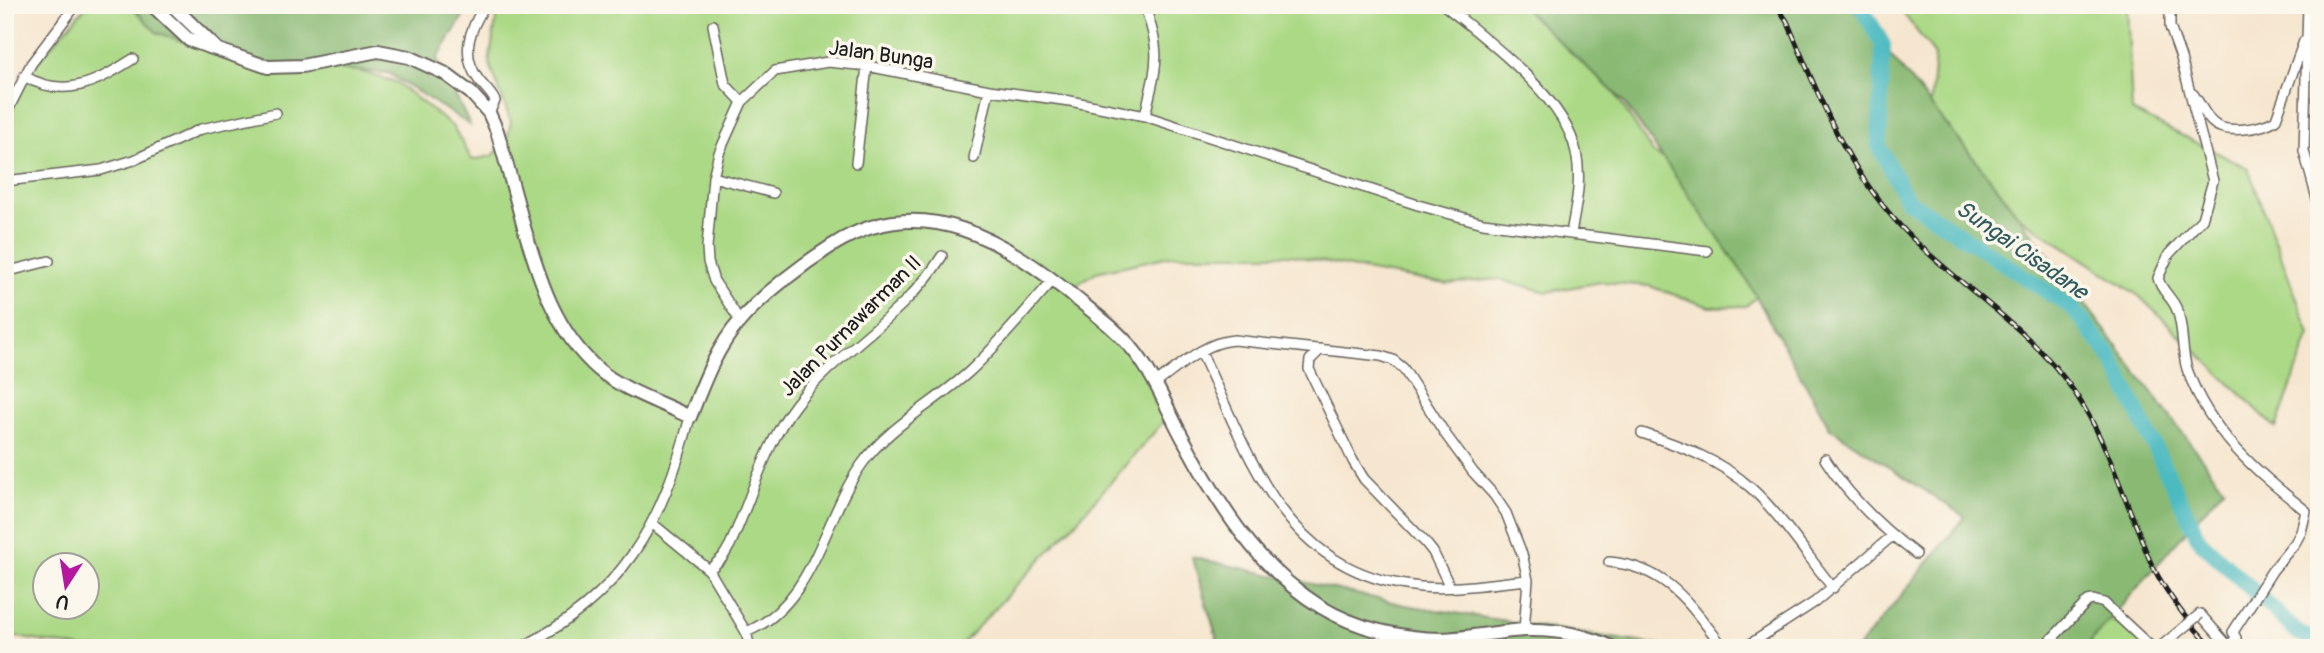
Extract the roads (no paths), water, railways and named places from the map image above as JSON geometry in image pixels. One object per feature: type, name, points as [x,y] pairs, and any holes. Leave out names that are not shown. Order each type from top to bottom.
[{"type":"street","points":[[152,5],[188,40],[255,65],[284,68],[378,51],[392,52],[409,57],[451,78],[471,93],[489,113],[497,131],[539,280],[560,323],[600,370],[618,382],[690,417]]},
{"type":"street","points":[[172,5],[217,49]]},
{"type":"street","points":[[485,5],[473,26],[467,47],[472,68],[495,101],[489,113]]},
{"type":"street","points":[[1144,5],[1158,55],[1156,75],[1145,116]]},
{"type":"street","points":[[1444,5],[1531,80],[1562,119],[1574,143],[1578,165],[1578,195],[1571,233]]},
{"type":"street","points":[[2159,648],[2200,614],[2229,647],[2236,638],[2233,632],[2301,532],[2306,511],[2252,466],[2230,443],[2207,412],[2186,367],[2178,312],[2158,278],[2169,254],[2202,219],[2213,181],[2190,90],[2170,27],[2170,5]]},
{"type":"street","points":[[6,110],[24,76],[73,7]]},
{"type":"street","points":[[2319,12],[2308,7],[2304,130],[2304,151],[2319,206]]},
{"type":"street","points":[[713,25],[725,84],[742,102]]},
{"type":"street","points":[[2190,90],[2213,124],[2221,128],[2265,126],[2276,119],[2306,36]]},
{"type":"street","points":[[24,76],[43,85],[75,87],[100,79],[133,59]]},
{"type":"street","name":"Jalan Bunga","points":[[740,321],[714,281],[708,262],[713,177],[719,153],[742,102],[775,71],[828,62],[867,66],[1145,116],[1418,205],[1483,223],[1707,251]]},
{"type":"street","points":[[856,163],[867,66]]},
{"type":"street","points":[[974,158],[989,90]]},
{"type":"street","points":[[5,181],[110,168],[134,160],[201,129],[276,113]]},
{"type":"street","points":[[713,177],[773,193]]},
{"type":"street","points":[[520,648],[561,625],[593,601],[623,567],[653,524],[678,463],[690,417],[706,375],[740,321],[812,258],[844,238],[872,227],[900,222],[931,222],[958,226],[1000,244],[1053,280],[1119,334],[1135,351],[1156,383],[1185,442],[1239,531],[1266,564],[1324,609],[1382,631],[1414,637],[1441,639],[1524,630],[1574,634],[1614,648]]},
{"type":"street","name":"Jalan Purnawarman II","points":[[709,570],[723,557],[730,545],[766,454],[796,404],[839,359],[914,293],[942,256]]},
{"type":"street","points":[[5,272],[48,261]]},
{"type":"street","points":[[746,632],[774,616],[796,590],[854,476],[871,452],[895,429],[971,370],[1053,280]]},
{"type":"street","points":[[1156,383],[1216,343],[1234,340],[1381,356],[1393,360],[1403,368],[1446,435],[1506,513],[1522,554],[1528,580],[1524,630]]},
{"type":"street","points":[[1321,349],[1310,360],[1309,369],[1353,461],[1376,492],[1426,542],[1450,587]]},
{"type":"street","points":[[1201,352],[1256,468],[1298,530],[1314,546],[1346,566],[1380,580],[1424,587],[1528,580]]},
{"type":"street","points":[[1642,433],[1693,451],[1716,463],[1752,489],[1833,589]]},
{"type":"street","points":[[1825,459],[1846,489],[1892,536],[1916,554]]},
{"type":"street","points":[[653,524],[709,570],[746,632],[750,648]]},
{"type":"street","points":[[1744,648],[1833,589],[1892,536]]},
{"type":"street","points":[[1609,562],[1645,570],[1671,584],[1724,648]]},
{"type":"street","points":[[2043,648],[2088,601],[2093,600],[2104,603],[2152,648]]},
{"type":"waterway","name":"Sungai Cisadane","points":[[1860,5],[1883,45],[1879,146],[1907,200],[2072,308],[2111,357],[2200,541],[2297,632],[2319,643]]},
{"type":"railway","points":[[1776,5],[1787,21],[1824,108],[1852,161],[1888,212],[1910,236],[2039,349],[2075,393],[2101,440],[2153,567],[2180,610],[2213,648]]}]
